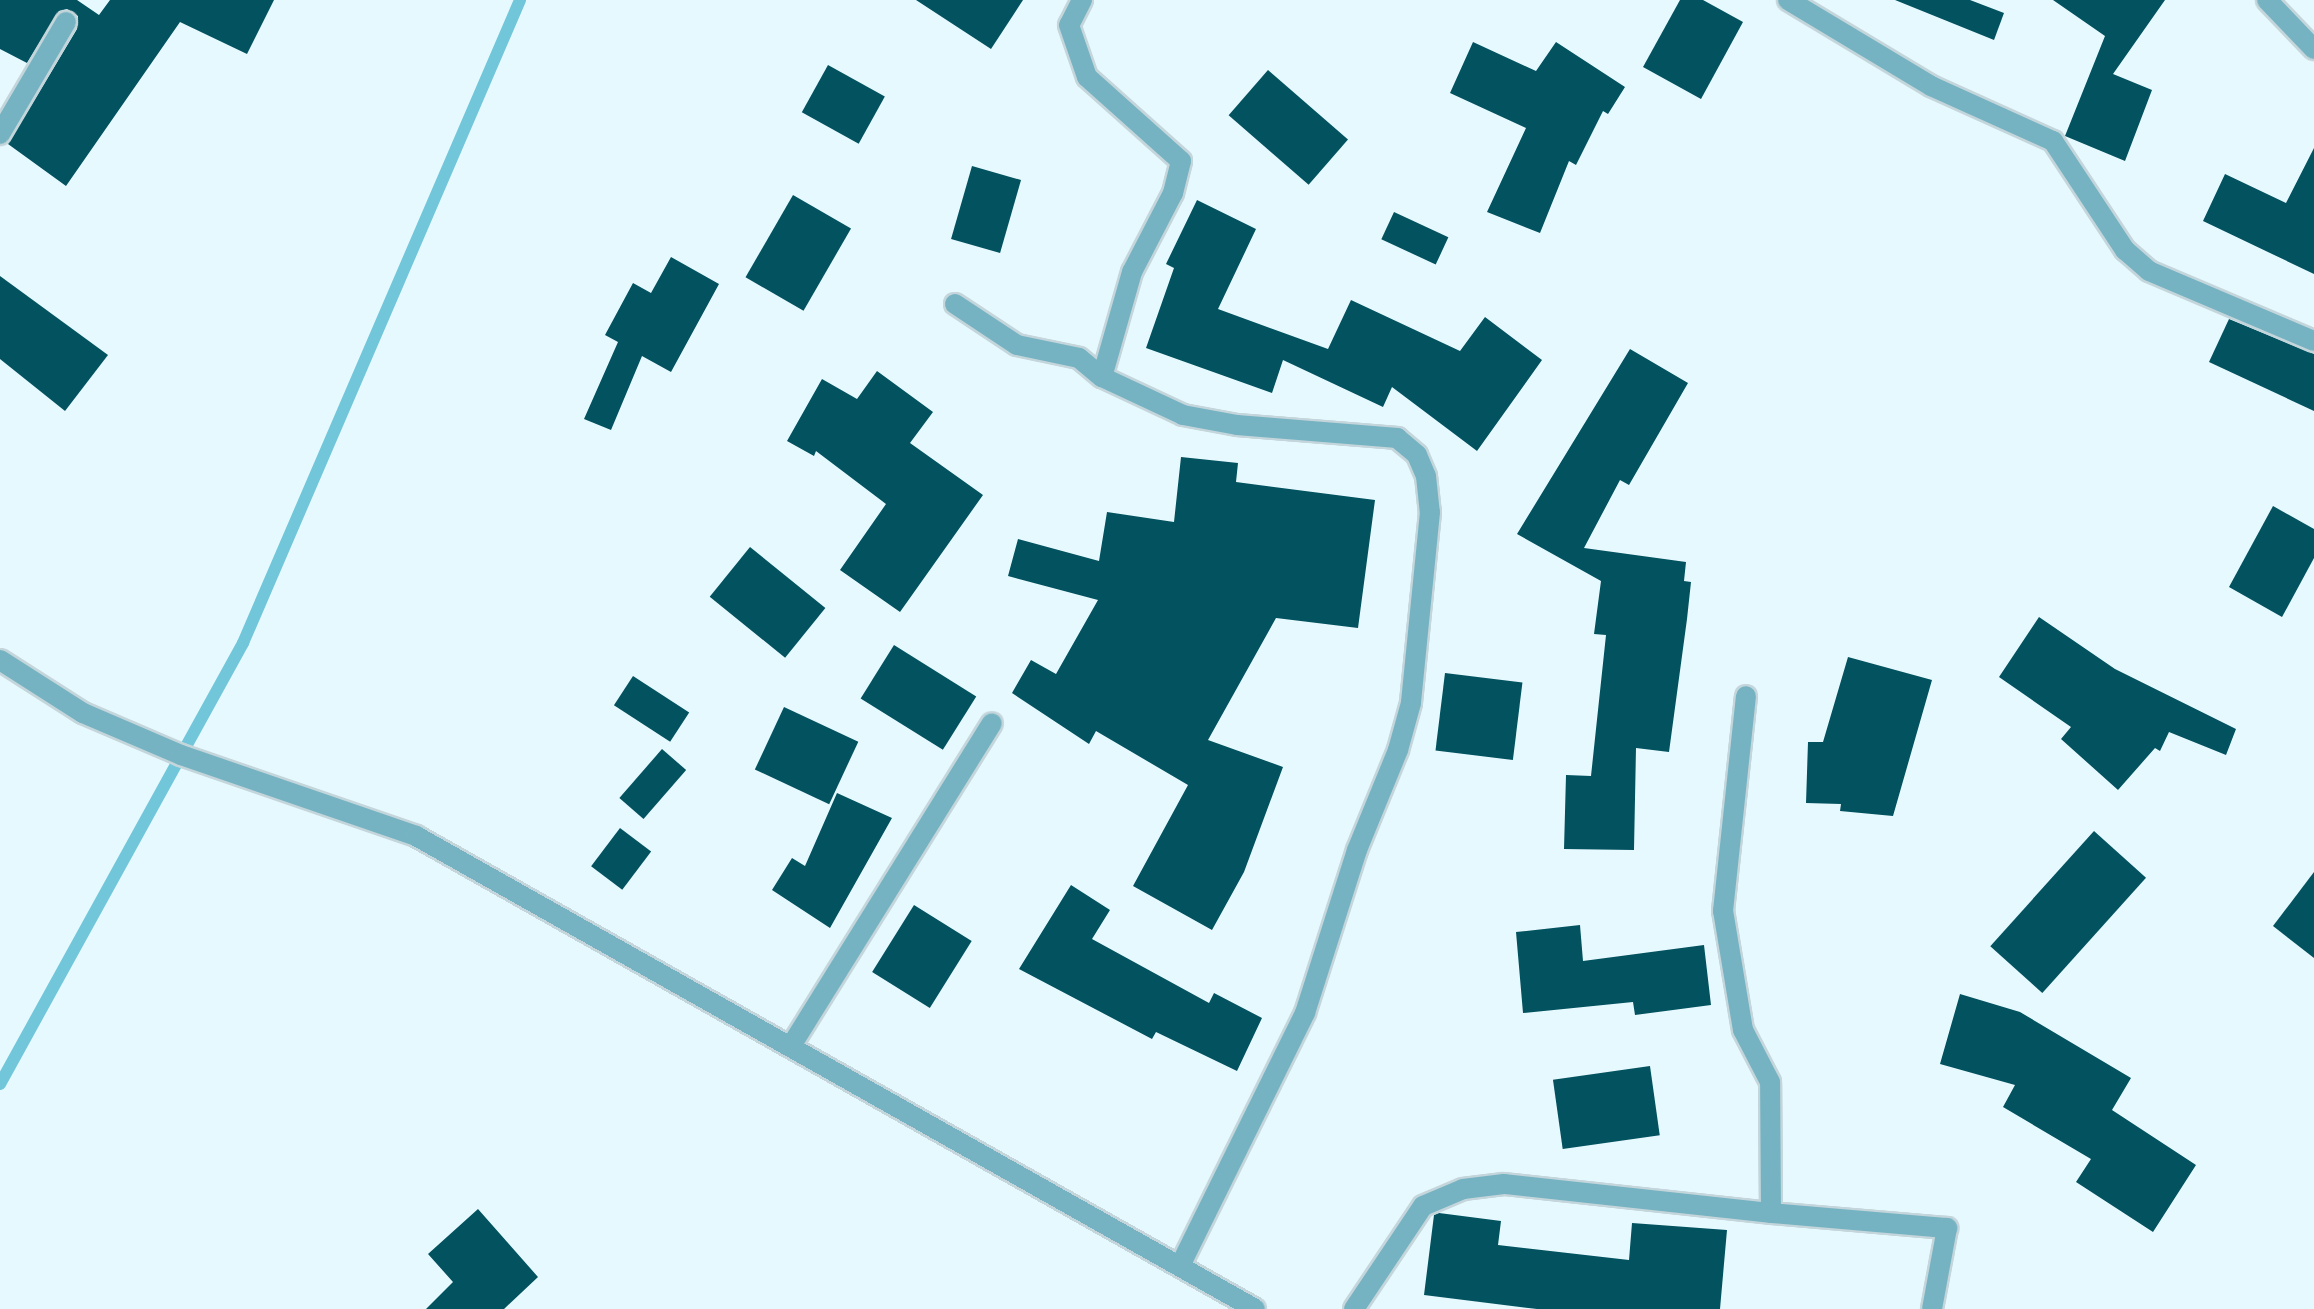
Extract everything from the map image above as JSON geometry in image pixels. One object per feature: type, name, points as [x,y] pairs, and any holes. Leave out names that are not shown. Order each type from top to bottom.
[{"type":"street","points":[[1082,0],[1069,25],[1087,77],[1181,161],[1173,193],[1132,272],[1102,377]]},
{"type":"street","points":[[1788,0],[1931,86],[2053,141],[2125,250],[2149,271],[2314,341]]},
{"type":"street","points":[[2267,0],[2314,49]]},
{"type":"street","points":[[0,134],[66,22]]},
{"type":"street","points":[[955,304],[1017,345],[1079,358],[1102,377],[1183,415],[1237,425],[1397,438],[1417,455],[1430,512],[1411,703],[1398,750],[1357,850],[1305,1013],[1180,1266]]},
{"type":"street","points":[[3,667],[83,713],[181,755],[416,836],[1255,1309]]},
{"type":"street","points":[[1746,696],[1723,911],[1743,1030],[1770,1082],[1771,1213]]},
{"type":"street","points":[[791,1046],[992,723]]},
{"type":"street","points":[[1354,1309],[1423,1206],[1463,1189],[1504,1184],[1771,1213],[1947,1228],[1932,1309]]},
{"type":"building","points":[[0,0],[77,0],[99,15],[110,0],[274,0],[247,54],[180,22],[66,186],[8,144],[77,29],[78,16],[67,9],[59,11],[27,63],[0,49]]},
{"type":"building","points":[[916,0],[1023,0],[991,49]]},
{"type":"building","points":[[1680,0],[1703,0],[1743,22],[1701,99],[1643,67]]},
{"type":"building","points":[[1895,0],[1970,0],[2004,13],[1994,40]]},
{"type":"building","points":[[2053,0],[2165,0],[2113,74],[2152,90],[2125,161],[2065,136],[2105,36]]},
{"type":"building","points":[[1473,42],[1536,71],[1556,42],[1625,87],[1608,114],[1603,111],[1576,165],[1569,161],[1540,233],[1487,212],[1526,128],[1450,93]]},
{"type":"building","points":[[828,65],[885,97],[859,144],[802,112]]},
{"type":"building","points":[[1268,70],[1348,140],[1309,185],[1229,115]]},
{"type":"building","points":[[2314,148],[2314,274],[2203,221],[2225,174],[2286,203]]},
{"type":"building","points":[[972,166],[1021,180],[1000,253],[951,239]]},
{"type":"building","points":[[793,195],[851,228],[804,311],[746,277]]},
{"type":"building","points":[[1197,200],[1256,229],[1218,309],[1328,349],[1351,300],[1460,351],[1485,317],[1542,360],[1477,451],[1392,387],[1383,407],[1283,360],[1272,393],[1146,348],[1174,268],[1166,264]]},
{"type":"building","points":[[1394,212],[1448,237],[1436,265],[1381,239]]},
{"type":"building","points":[[671,257],[719,284],[671,372],[642,356],[611,430],[584,419],[618,342],[605,335],[633,283],[651,293]]},
{"type":"building","points":[[0,276],[108,355],[65,411],[0,359]]},
{"type":"building","points":[[2229,319],[2314,354],[2314,411],[2209,362]]},
{"type":"building","points":[[1630,349],[1688,383],[1629,485],[1620,480],[1584,548],[1686,562],[1684,581],[1691,582],[1687,619],[1669,752],[1636,748],[1634,850],[1564,849],[1566,775],[1591,776],[1606,635],[1594,634],[1601,581],[1517,534]]},
{"type":"building","points":[[877,371],[933,412],[910,443],[983,495],[900,612],[840,570],[886,504],[816,451],[814,456],[787,441],[822,379],[857,399]]},
{"type":"building","points":[[1181,457],[1238,463],[1236,482],[1375,500],[1358,628],[1276,618],[1208,740],[1283,767],[1244,872],[1212,930],[1133,886],[1188,785],[1096,731],[1089,744],[1012,693],[1031,660],[1056,674],[1098,600],[1008,576],[1018,539],[1099,561],[1107,512],[1174,522]]},
{"type":"building","points":[[2273,506],[2314,529],[2314,558],[2282,617],[2229,587]]},
{"type":"building","points":[[750,547],[825,608],[785,658],[710,597]]},
{"type":"building","points":[[2039,617],[2115,669],[2236,729],[2226,755],[2169,732],[2160,751],[2155,748],[2118,790],[2061,739],[2071,727],[1999,677]]},
{"type":"building","points":[[894,645],[976,696],[943,750],[861,698]]},
{"type":"building","points":[[1848,657],[1932,680],[1893,816],[1840,811],[1841,804],[1806,803],[1808,742],[1823,742]]},
{"type":"building","points":[[1445,673],[1522,683],[1513,760],[1435,750]]},
{"type":"building","points":[[633,676],[689,712],[670,742],[614,705]]},
{"type":"building","points":[[784,707],[858,742],[829,804],[755,770]]},
{"type":"building","points":[[662,749],[686,770],[644,819],[619,798]]},
{"type":"building","points":[[837,793],[892,818],[830,928],[772,890],[792,858],[805,866]]},
{"type":"building","points":[[620,828],[651,851],[622,890],[591,866]]},
{"type":"building","points":[[2094,831],[2146,878],[2042,993],[1990,946]]},
{"type":"building","points":[[2314,872],[2314,958],[2273,926]]},
{"type":"building","points":[[1071,885],[1110,910],[1092,939],[1209,1003],[1214,993],[1262,1018],[1237,1071],[1156,1032],[1152,1039],[1019,969]]},
{"type":"building","points":[[914,905],[972,941],[930,1008],[872,972]]},
{"type":"building","points":[[1580,925],[1583,961],[1704,945],[1711,1005],[1635,1015],[1633,1002],[1523,1013],[1516,932]]},
{"type":"building","points":[[1960,994],[2020,1012],[2131,1078],[2112,1110],[2196,1165],[2153,1232],[2076,1182],[2091,1159],[2003,1107],[2015,1085],[1940,1064]]},
{"type":"building","points":[[1650,1066],[1660,1135],[1563,1149],[1553,1080]]},
{"type":"building","points":[[478,1209],[538,1277],[504,1309],[426,1309],[453,1282],[428,1254]]},
{"type":"building","points":[[1439,1213],[1501,1221],[1498,1245],[1629,1260],[1632,1223],[1727,1230],[1720,1309],[1537,1309],[1424,1295],[1434,1215]]},
{"type":"waterway","points":[[0,1084],[243,643],[520,0]]}]
